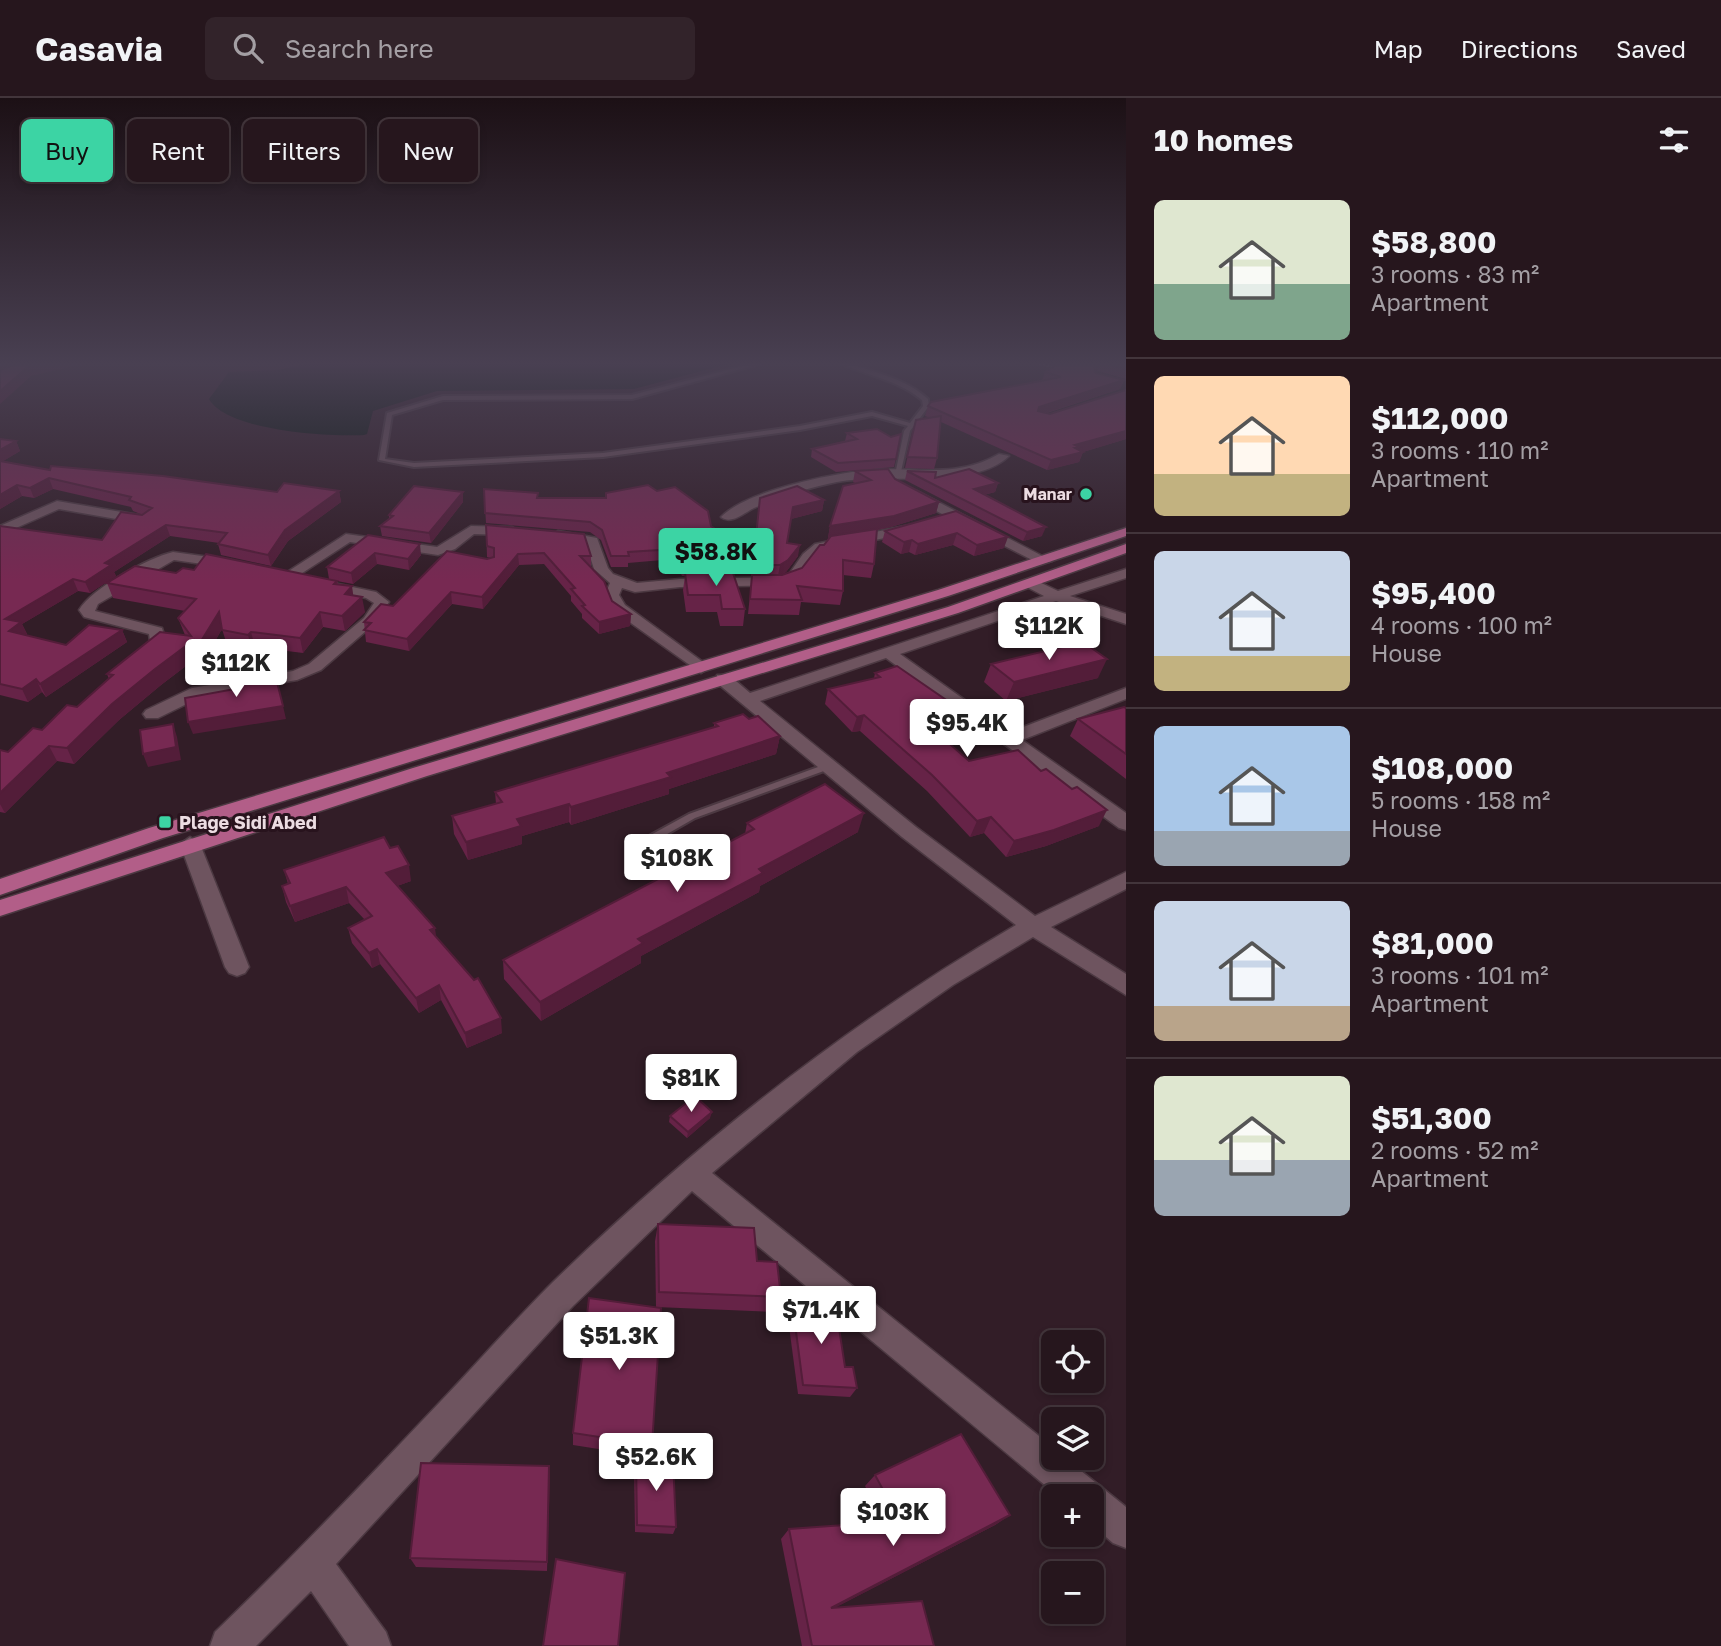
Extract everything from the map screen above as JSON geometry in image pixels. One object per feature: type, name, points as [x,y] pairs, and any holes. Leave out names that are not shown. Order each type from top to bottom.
[{"type":"main road","points":[[0,887],[156,833],[701,668],[1045,561],[1126,532]]},
{"type":"main road","points":[[0,908],[190,844],[953,610],[1126,548]]},
{"type":"street","points":[[728,517],[776,495],[867,474],[959,474],[977,470],[1003,456]]},
{"type":"street","points":[[898,475],[894,480],[897,485],[1045,561]]},
{"type":"street","points":[[0,531],[51,507],[63,505],[146,520]]},
{"type":"street","points":[[438,551],[450,546],[471,530],[576,536],[592,541],[601,569],[617,583],[635,588],[680,583],[791,581],[812,552],[820,547],[885,536],[951,514]]},
{"type":"street","points":[[152,713],[178,700],[216,687],[297,675],[315,667],[369,621],[382,605],[380,599],[282,575],[346,538],[356,537],[463,557]]},
{"type":"street","points":[[129,667],[152,649],[159,636],[150,629],[89,614],[87,610],[92,601],[160,560],[173,556],[200,558],[250,568]]},
{"type":"street","points":[[749,699],[1060,598],[1126,573]]},
{"type":"street","points":[[617,583],[612,595],[619,608],[701,668]]},
{"type":"street","points":[[1030,583],[1060,598],[1126,619]]},
{"type":"street","points":[[889,653],[1126,823]]},
{"type":"street","points":[[723,679],[1033,926],[1126,986]]},
{"type":"street","points":[[1010,738],[1126,693]]},
{"type":"street","points":[[190,844],[237,967]]},
{"type":"street","points":[[229,1646],[313,1563],[562,1296],[691,1173],[848,1045],[945,978],[1033,926],[1126,880]]},
{"type":"street","points":[[691,1173],[1070,1484]]},
{"type":"street","points":[[1104,1512],[1126,1530]]},
{"type":"street","points":[[313,1563],[372,1646]]},
{"type":"lane","points":[[386,436],[382,460],[414,465],[603,455],[740,436]]},
{"type":"lane","points":[[898,475],[901,451],[907,436]]},
{"type":"lane","points":[[651,839],[692,816],[829,766]]},
{"type":"building","points":[[852,436],[901,436],[896,459],[838,463],[812,449],[857,439]]},
{"type":"building","points":[[912,436],[939,436],[937,458],[907,457]]},
{"type":"building","points":[[997,436],[1107,436],[1075,445],[1080,447],[1075,448],[1083,452],[1051,460]]},
{"type":"building","points":[[0,439],[16,441],[0,450]]},
{"type":"building","points":[[0,461],[50,470],[51,466],[163,476],[277,492],[284,483],[339,491],[285,530],[268,555],[218,544],[227,533],[166,525],[105,563],[111,565],[85,582],[73,579],[5,619],[21,622],[9,631],[66,645],[89,625],[122,630],[40,684],[36,679],[22,689],[0,684],[0,526],[102,540],[121,512],[142,515],[152,508],[129,500],[131,497],[49,478],[30,488],[17,485],[0,495]]},
{"type":"building","points":[[888,469],[895,479],[939,502],[894,516],[830,526],[843,486],[871,480],[855,471]]},
{"type":"building","points":[[969,469],[998,483],[974,489],[1046,527],[1027,532],[907,471],[936,472],[935,478]]},
{"type":"building","points":[[648,485],[657,491],[675,487],[708,511],[711,526],[718,531],[728,566],[683,566],[675,549],[628,552],[629,556],[611,556],[602,530],[590,522],[485,513],[484,489],[538,493],[537,498],[606,498],[606,493]]},
{"type":"building","points":[[414,486],[463,492],[429,533],[380,526],[393,516],[389,515]]},
{"type":"building","points":[[797,486],[824,500],[793,507],[787,543],[800,545],[788,560],[780,565],[753,565],[760,498]]},
{"type":"building","points":[[956,511],[1008,537],[977,545],[957,533],[918,544],[912,540],[904,542],[885,531]]},
{"type":"building","points":[[486,525],[584,534],[591,556],[580,556],[604,581],[612,601],[631,614],[599,622],[582,606],[585,605],[571,589],[575,588],[544,553],[518,554],[482,597],[451,592],[407,639],[364,630],[371,623],[364,622],[381,604],[393,606],[447,551],[487,559],[494,557],[494,548],[487,546]]},
{"type":"building","points":[[877,529],[874,564],[843,560],[843,591],[797,586],[802,600],[750,599],[752,575],[782,575],[802,568],[820,545],[824,545],[831,536]]},
{"type":"building","points":[[368,535],[420,544],[408,559],[375,553],[351,573],[327,567]]},
{"type":"building","points":[[206,554],[337,581],[334,584],[352,586],[345,594],[362,597],[342,616],[320,612],[300,638],[251,632],[248,635],[222,630],[219,612],[198,646],[194,640],[155,669],[112,704],[67,748],[49,746],[0,793],[0,750],[8,752],[33,728],[42,730],[67,705],[77,707],[113,675],[107,674],[160,632],[191,636],[178,618],[196,599],[107,583],[135,566],[176,573],[183,568],[194,570]]},
{"type":"building","points":[[685,573],[733,573],[745,609],[722,609],[720,595],[688,595]]},
{"type":"building","points":[[1083,642],[1107,659],[1014,682],[991,664]]},
{"type":"building","points":[[897,666],[965,713],[927,724],[969,761],[1018,750],[1041,771],[1046,769],[1072,789],[1077,787],[1107,810],[1054,830],[1014,841],[991,817],[977,821],[932,775],[864,715],[857,717],[828,689],[880,677],[875,673]]},
{"type":"building","points":[[275,674],[283,706],[188,722],[185,698],[235,689],[233,682]]},
{"type":"building","points":[[1124,707],[1126,754],[1078,719]]},
{"type":"building","points":[[743,714],[749,719],[758,716],[780,736],[667,773],[671,777],[571,807],[569,804],[517,819],[521,826],[466,842],[452,816],[502,802],[495,792],[718,726],[714,723]]},
{"type":"building","points":[[173,724],[176,747],[143,754],[140,730]]},
{"type":"building","points":[[825,784],[864,813],[759,869],[763,873],[638,939],[643,943],[540,1002],[503,960],[754,829],[747,823]]},
{"type":"building","points":[[384,837],[390,848],[398,846],[409,865],[386,873],[435,928],[430,930],[474,980],[478,978],[501,1018],[465,1033],[439,985],[416,998],[377,949],[369,953],[348,928],[372,916],[346,887],[290,906],[282,886],[290,883],[284,870]]},
{"type":"building","points":[[695,1096],[712,1112],[688,1132],[670,1116]]},
{"type":"building","points":[[658,1224],[754,1228],[757,1261],[777,1262],[781,1297],[659,1292]]},
{"type":"building","points":[[589,1298],[661,1308],[652,1445],[573,1433]]},
{"type":"building","points":[[792,1301],[835,1302],[845,1367],[853,1367],[857,1388],[803,1385]]},
{"type":"building","points":[[961,1434],[1010,1515],[831,1608],[922,1601],[934,1646],[812,1646],[789,1529],[900,1521],[875,1475]]},
{"type":"building","points":[[636,1459],[673,1460],[676,1527],[637,1525]]},
{"type":"building","points":[[421,1463],[549,1466],[547,1562],[410,1558]]},
{"type":"building","points":[[556,1559],[625,1573],[618,1646],[543,1646]]},
{"type":"place","name":"Manar","points":[[1086,494]]},
{"type":"place","name":"Plage Sidi Abed","points":[[165,822]]}]
